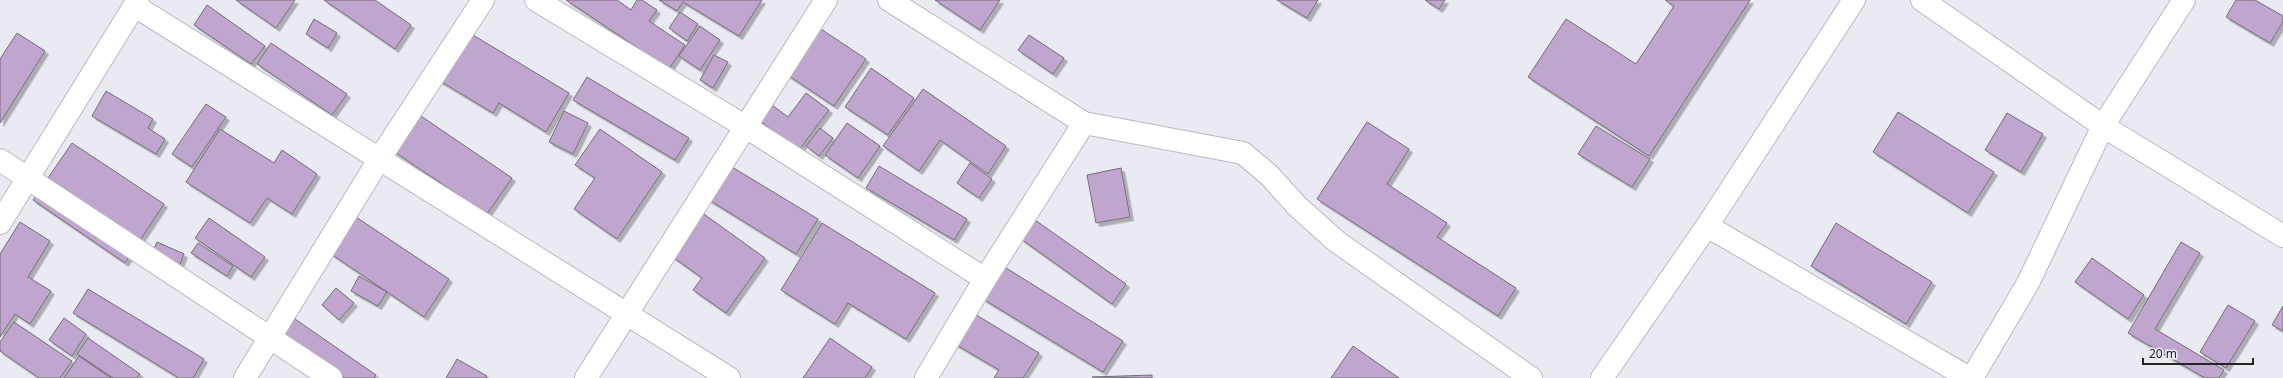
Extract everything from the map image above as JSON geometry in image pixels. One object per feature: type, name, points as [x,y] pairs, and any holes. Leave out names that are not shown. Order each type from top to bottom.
[{"type":"street","points":[[244,378],[380,158],[483,0]]},
{"type":"street","points":[[536,0],[746,127],[985,279]]},
{"type":"street","points":[[586,378],[826,0]]},
{"type":"street","points":[[889,0],[1084,124],[1243,152],[1270,176],[1297,206],[1336,241],[1531,378]]},
{"type":"street","points":[[1602,378],[1707,226],[1854,0]]},
{"type":"street","points":[[1922,0],[2103,126],[2283,236]]},
{"type":"street","points":[[1707,226],[1970,378],[2028,282],[2103,126],[2184,0]]},
{"type":"street","points":[[0,223],[29,179],[137,3],[626,315],[729,378]]},
{"type":"street","points":[[926,378],[985,279],[1084,124]]},
{"type":"street","points":[[0,160],[331,378]]},
{"type":"building","points":[[236,0],[295,0],[276,28]]},
{"type":"building","points":[[324,0],[375,0],[411,25],[395,49]]},
{"type":"building","points":[[566,0],[617,0],[631,10],[637,0],[642,0],[657,10],[649,21],[685,45],[669,69]]},
{"type":"building","points":[[659,0],[762,0],[739,36],[683,2],[677,11]]},
{"type":"building","points":[[935,0],[1000,0],[980,30]]},
{"type":"building","points":[[1277,0],[1318,0],[1307,18]]},
{"type":"building","points":[[1425,0],[1445,0],[1439,9]]},
{"type":"building","points":[[1665,0],[1750,0],[1649,156],[1528,77],[1566,19],[1636,64],[1674,6]]},
{"type":"building","points":[[2236,0],[2255,0],[2283,16],[2283,22],[2270,43],[2226,17]]},
{"type":"building","points":[[207,5],[265,46],[251,64],[194,25]]},
{"type":"building","points":[[680,12],[698,24],[687,41],[669,28]]},
{"type":"building","points":[[314,19],[337,33],[328,48],[306,34]]},
{"type":"building","points":[[815,25],[866,59],[834,106],[783,72]]},
{"type":"building","points":[[700,26],[720,40],[700,70],[679,56]]},
{"type":"building","points":[[468,32],[569,93],[546,132],[499,103],[493,113],[435,78]]},
{"type":"building","points":[[17,33],[45,51],[0,123],[0,59]]},
{"type":"building","points":[[1029,35],[1064,58],[1053,74],[1018,50]]},
{"type":"building","points":[[271,43],[347,94],[332,115],[257,64]]},
{"type":"building","points":[[714,55],[728,62],[713,88],[700,80]]},
{"type":"building","points":[[871,68],[914,98],[888,135],[845,107]]},
{"type":"building","points":[[587,77],[689,138],[675,160],[573,100]]},
{"type":"building","points":[[923,89],[1006,146],[988,174],[940,140],[919,171],[883,146]]},
{"type":"building","points":[[106,91],[153,119],[148,128],[165,139],[156,154],[92,116]]},
{"type":"building","points":[[806,93],[829,110],[799,150],[756,118],[768,102],[788,117]]},
{"type":"building","points":[[206,104],[226,117],[192,167],[172,154]]},
{"type":"building","points":[[564,111],[588,123],[573,154],[549,142]]},
{"type":"building","points":[[415,112],[512,178],[487,214],[390,149]]},
{"type":"building","points":[[1898,112],[1994,172],[1968,213],[1873,152]]},
{"type":"building","points":[[2007,113],[2043,134],[2021,172],[1985,150]]},
{"type":"building","points":[[1367,122],[1409,149],[1387,184],[1447,223],[1437,237],[1516,288],[1498,316],[1317,199]]},
{"type":"building","points":[[847,123],[880,146],[858,178],[825,155]]},
{"type":"building","points":[[1596,126],[1650,159],[1632,187],[1578,154]]},
{"type":"building","points":[[820,128],[833,138],[819,156],[806,146]]},
{"type":"building","points":[[220,129],[274,163],[282,150],[317,174],[292,214],[267,198],[250,223],[186,182]]},
{"type":"building","points":[[600,129],[662,172],[617,239],[574,209],[595,178],[575,165]]},
{"type":"building","points":[[72,143],[164,204],[125,263],[33,200]]},
{"type":"building","points":[[970,163],[992,179],[979,198],[957,183]]},
{"type":"building","points":[[727,164],[818,219],[796,254],[706,198]]},
{"type":"building","points":[[879,166],[967,219],[954,240],[866,188]]},
{"type":"building","points":[[1121,168],[1130,217],[1096,223],[1087,175]]},
{"type":"building","points":[[701,212],[765,258],[726,313],[693,290],[702,278],[670,255]]},
{"type":"building","points":[[356,217],[449,279],[424,317],[331,254]]},
{"type":"building","points":[[209,218],[265,257],[251,277],[195,238]]},
{"type":"building","points":[[1035,220],[1126,284],[1112,304],[1021,239]]},
{"type":"building","points":[[20,222],[50,241],[28,277],[51,291],[30,324],[15,314],[0,337],[0,254]]},
{"type":"building","points":[[822,223],[935,293],[906,339],[848,303],[835,324],[781,290]]},
{"type":"building","points":[[1836,223],[1932,282],[1906,324],[1811,266]]},
{"type":"building","points":[[157,242],[184,254],[175,277],[147,265]]},
{"type":"building","points":[[2181,242],[2200,253],[2155,329],[2224,370],[2219,378],[2205,378],[2128,333]]},
{"type":"building","points":[[198,243],[233,266],[227,276],[191,253]]},
{"type":"building","points":[[2092,258],[2144,295],[2128,319],[2075,282]]},
{"type":"building","points":[[1003,266],[1123,341],[1103,372],[983,299]]},
{"type":"building","points":[[359,276],[387,292],[378,306],[351,291]]},
{"type":"building","points":[[336,288],[354,303],[339,320],[322,305]]},
{"type":"building","points":[[88,289],[204,359],[193,378],[179,378],[73,313]]},
{"type":"building","points":[[2228,305],[2255,321],[2226,368],[2200,352]]},
{"type":"building","points":[[2283,306],[2283,331],[2272,325]]},
{"type":"building","points":[[973,313],[1039,353],[1023,378],[994,378],[999,370],[955,344]]},
{"type":"building","points":[[64,318],[86,334],[72,356],[49,340]]},
{"type":"building","points":[[295,319],[376,375],[374,378],[339,378],[282,338]]},
{"type":"building","points":[[14,322],[72,361],[60,378],[39,378],[0,351],[0,342]]},
{"type":"building","points":[[88,338],[140,374],[137,378],[113,378],[77,354]]},
{"type":"building","points":[[830,338],[872,367],[865,378],[803,378]]},
{"type":"building","points":[[1353,346],[1399,378],[1331,378]]},
{"type":"building","points":[[79,356],[111,378],[64,378]]},
{"type":"building","points":[[457,359],[487,376],[486,378],[446,378]]},
{"type":"building","points":[[1152,375],[1152,378],[1092,377]]}]
